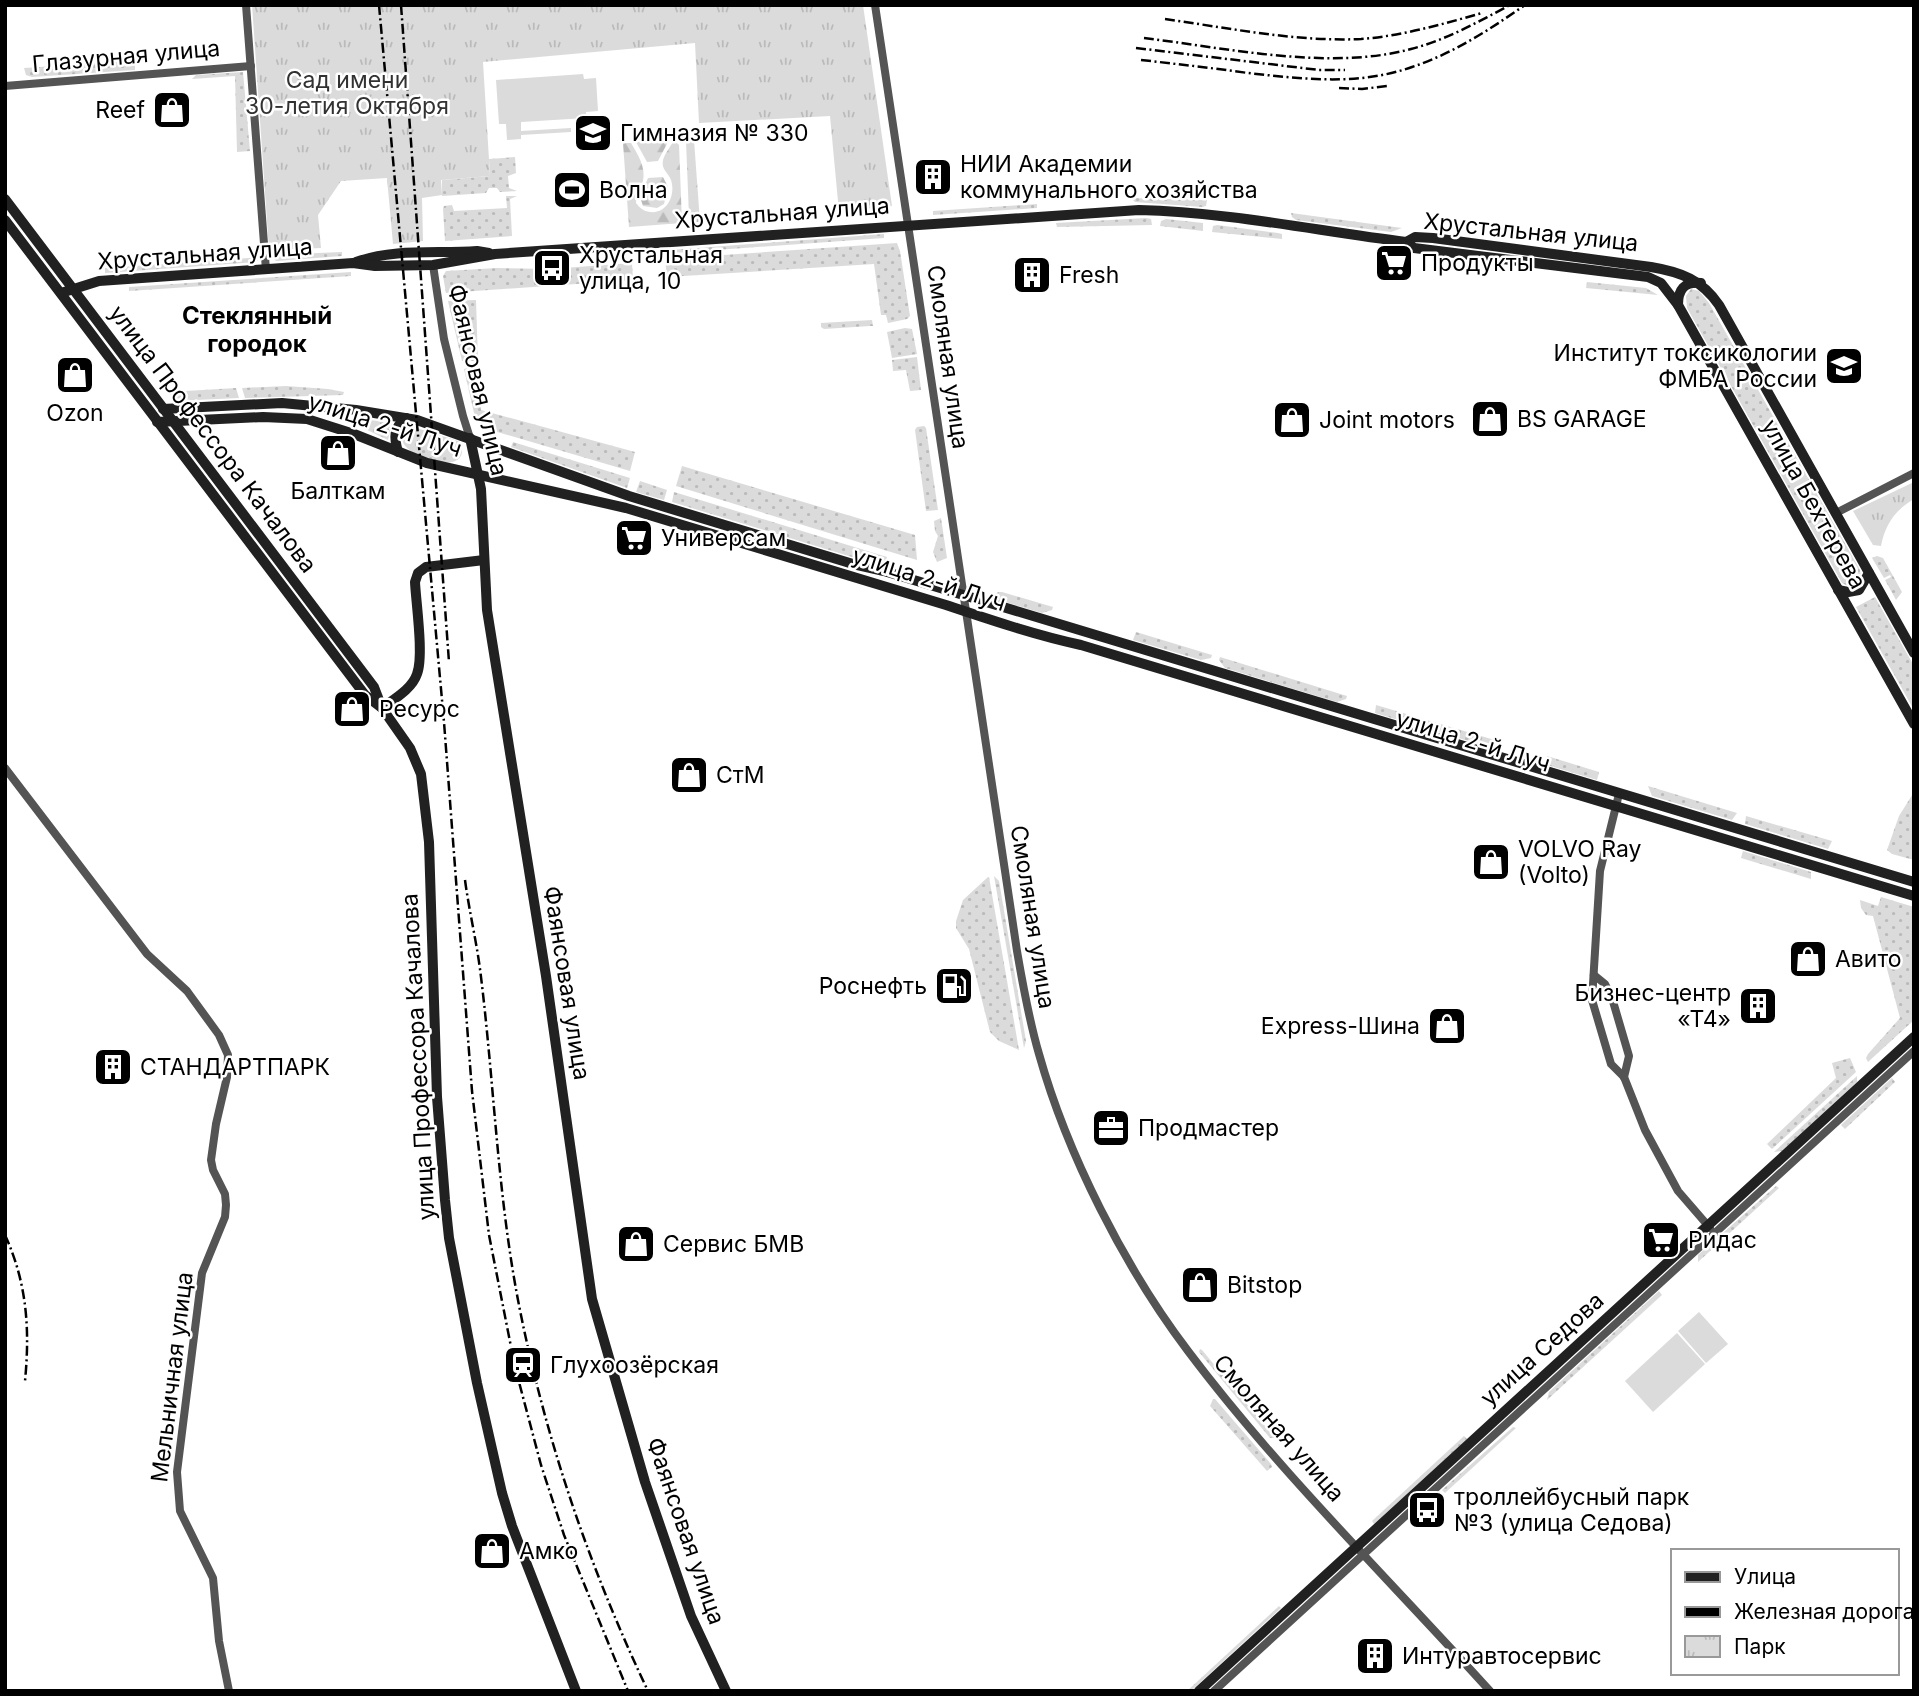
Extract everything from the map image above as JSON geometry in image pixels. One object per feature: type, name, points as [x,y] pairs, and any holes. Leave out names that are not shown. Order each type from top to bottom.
[{"type":"street","points":[[246,5],[266,270]]},
{"type":"street","name":"Смоляная улица","points":[[875,5],[1025,997],[1039,1055],[1064,1126],[1099,1204],[1168,1324],[1235,1411],[1490,1691]]},
{"type":"street","name":"Глазурная улица","points":[[5,86],[251,66]]},
{"type":"street","name":"улица Профессора Качалова","points":[[8,207],[73,288],[374,687],[382,708],[416,760],[425,801],[430,869],[437,1097],[449,1238],[502,1493],[512,1526],[576,1691]]},
{"type":"street","name":"Хрустальная улица","points":[[61,293],[99,281],[353,263],[375,266],[433,265],[495,254],[908,225],[1158,211],[1406,242],[1415,237],[1433,238],[1650,272]]},
{"type":"street","name":"улица Профессора Качалова","points":[[5,220],[365,695],[382,708]]},
{"type":"street","name":"Хрустальная улица","points":[[353,263],[374,256],[400,253],[477,251],[495,254]]},
{"type":"street","name":"Фаянсовая улица","points":[[433,265],[444,339],[479,475],[489,621],[546,976],[592,1298],[631,1442],[691,1616],[726,1691]]},
{"type":"street","name":"улица Бехтерева","points":[[1650,272],[1678,272],[1701,284],[1719,305],[1914,653]]},
{"type":"street","name":"улица Бехтерева","points":[[1650,272],[1678,305],[1914,724]]},
{"type":"street","points":[[1678,305],[1679,291],[1683,286],[1688,283],[1701,284]]},
{"type":"street","name":"улица 2-й Луч","points":[[163,409],[282,403],[406,418],[470,438],[641,500],[1914,882]]},
{"type":"street","points":[[157,422],[163,409]]},
{"type":"street","name":"улица 2-й Луч","points":[[157,422],[263,416],[298,417],[345,430],[444,468],[625,508],[1914,896]]},
{"type":"street","points":[[398,452],[394,436],[406,418]]},
{"type":"street","points":[[1836,513],[1914,473]]},
{"type":"street","points":[[382,708],[407,688],[417,676],[419,661],[415,582],[418,573],[426,567],[484,560]]},
{"type":"street","points":[[1838,590],[1859,590],[1869,573]]},
{"type":"street","name":"Мельничная улица","points":[[5,768],[147,954],[187,991],[219,1035],[228,1055],[227,1077],[211,1160],[225,1194],[225,1217],[201,1273],[177,1472],[180,1511],[213,1578],[219,1641],[229,1691]]},
{"type":"street","points":[[1619,794],[1600,871],[1592,1000],[1611,1064],[1624,1077],[1645,1130],[1678,1191],[1712,1229]]},
{"type":"street","points":[[1594,975],[1605,984],[1612,998],[1629,1056],[1624,1077]]},
{"type":"street","name":"улица Седова","points":[[1712,1229],[1914,1037]]},
{"type":"street","name":"улица Седова","points":[[1214,1691],[1361,1550],[1712,1229],[1914,1051]]},
{"type":"street","name":"улица Седова","points":[[1199,1691],[1361,1550]]},
{"type":"green space","name":"Сад имени 30-летия Октября","points":[[252,5],[863,5],[892,206],[839,212],[830,116],[699,123],[695,43],[483,62],[490,176],[441,180],[442,195],[422,198],[423,241],[393,244],[387,178],[341,181],[318,215],[321,248],[269,250]]},
{"type":"green space","points":[[135,61],[135,70],[32,77],[26,75],[24,68]]},
{"type":"green space","points":[[243,72],[250,151],[237,152],[235,76],[192,79],[196,75]]},
{"type":"green space","points":[[583,74],[584,79],[596,78],[598,111],[586,112],[586,118],[521,122],[521,131],[571,128],[571,132],[521,135],[521,139],[507,140],[506,124],[499,124],[496,80]]},
{"type":"green space","points":[[669,140],[658,161],[647,162],[636,142]]},
{"type":"green space","points":[[674,140],[679,145],[682,223],[629,227],[623,143],[631,143],[642,166],[644,176],[636,203],[645,211],[656,212],[665,207],[671,197],[671,180],[664,169],[663,160]]},
{"type":"green space","points":[[694,140],[700,222],[692,222],[689,216],[686,141]]},
{"type":"green space","points":[[515,157],[516,173],[508,176],[509,188],[517,191],[500,192],[497,188],[489,188],[486,193],[442,196],[442,180],[490,176],[489,159]]},
{"type":"green space","points":[[663,177],[668,187],[664,204],[657,208],[643,206],[640,197],[648,178]]},
{"type":"green space","points":[[506,196],[517,196],[510,199],[512,236],[445,241],[444,206],[452,205],[454,211],[507,208]]},
{"type":"green space","points":[[1131,198],[1207,200],[1206,206],[1202,207],[1135,202]]},
{"type":"green space","points":[[1037,204],[1037,208],[933,215],[933,211]]},
{"type":"green space","points":[[1291,213],[1402,228],[1391,232],[1296,220]]},
{"type":"green space","points":[[1151,219],[1152,225],[1057,227],[1056,223]]},
{"type":"green space","points":[[1166,219],[1203,223],[1203,231],[1160,226],[1161,221]]},
{"type":"green space","points":[[1213,226],[1278,233],[1282,234],[1282,239],[1212,232]]},
{"type":"green space","points":[[884,234],[884,238],[661,254],[658,251]]},
{"type":"green space","points":[[897,243],[910,316],[888,323],[886,315],[881,315],[874,264],[667,277],[665,259]]},
{"type":"green space","points":[[342,252],[342,256],[276,261],[270,255]]},
{"type":"green space","points":[[262,257],[256,262],[105,273],[105,268]]},
{"type":"green space","points":[[632,263],[633,280],[446,293],[443,276],[446,271],[550,269]]},
{"type":"green space","points":[[351,272],[351,276],[129,291],[129,287]]},
{"type":"green space","points":[[1587,282],[1646,288],[1658,295],[1586,288]]},
{"type":"green space","points":[[1691,289],[1699,291],[1709,303],[1860,570],[1861,578],[1855,586],[1842,583],[1687,308],[1686,296]]},
{"type":"green space","points":[[476,300],[478,361],[462,361],[448,301]]},
{"type":"green space","points":[[872,320],[873,326],[821,327],[821,323]]},
{"type":"green space","points":[[912,329],[917,354],[892,358],[887,332]]},
{"type":"green space","points":[[917,357],[921,390],[910,391],[906,370],[893,371],[892,360]]},
{"type":"green space","points":[[479,367],[481,410],[635,452],[630,471],[484,428],[474,413],[464,369]]},
{"type":"green space","points":[[286,386],[344,392],[343,395],[245,398],[242,388]]},
{"type":"green space","points":[[236,388],[239,398],[174,401],[169,392]]},
{"type":"green space","points":[[356,418],[392,423],[388,440],[355,424],[353,421]]},
{"type":"green space","points":[[410,426],[458,441],[462,447],[461,457],[456,461],[446,462],[412,452],[403,441],[405,429]]},
{"type":"green space","points":[[924,426],[938,510],[926,511],[915,430]]},
{"type":"green space","points":[[513,442],[630,478],[627,488],[511,447]]},
{"type":"green space","points":[[682,466],[915,535],[917,560],[676,486]]},
{"type":"green space","points":[[640,481],[667,490],[664,500],[636,492]]},
{"type":"green space","points":[[1914,482],[1914,499],[1892,519],[1881,546],[1873,545],[1853,511]]},
{"type":"green space","points":[[674,492],[887,557],[886,562],[852,557],[672,502]]},
{"type":"green space","points":[[941,518],[947,558],[937,562],[933,552],[938,536],[934,521]]},
{"type":"green space","points":[[1872,558],[1883,558],[1902,592],[1896,600],[1885,580],[1891,577],[1890,575],[1884,578]]},
{"type":"green space","points":[[998,592],[1053,607],[1052,610],[1042,613],[992,598]]},
{"type":"green space","points":[[1875,597],[1914,666],[1914,710],[1856,607]]},
{"type":"green space","points":[[1136,632],[1212,655],[1211,658],[1201,660],[1133,640]]},
{"type":"green space","points":[[1220,657],[1347,696],[1337,702],[1225,668],[1219,660]]},
{"type":"green space","points":[[1376,705],[1498,741],[1495,749],[1375,713]]},
{"type":"green space","points":[[1547,756],[1599,772],[1597,780],[1547,765]]},
{"type":"green space","points":[[1648,786],[1737,813],[1732,820],[1652,796]]},
{"type":"green space","points":[[1914,792],[1914,860],[1887,850],[1899,816]]},
{"type":"green space","points":[[1746,816],[1832,841],[1828,849],[1745,824]]},
{"type":"green space","points":[[1743,851],[1811,872],[1811,879],[1741,858]]},
{"type":"green space","points":[[994,876],[999,881],[1026,1041],[1024,1048]]},
{"type":"green space","points":[[988,877],[1019,1050],[999,1041],[990,1032],[969,949],[956,928],[963,900]]},
{"type":"green space","points":[[1881,897],[1914,907],[1914,1020],[1868,1062],[1868,1054],[1900,1018],[1873,916],[1866,915],[1861,908],[1860,900],[1878,906]]},
{"type":"green space","points":[[1850,1058],[1856,1072],[1772,1149],[1767,1144],[1836,1078],[1832,1063]]},
{"type":"green space","points":[[1857,1076],[1857,1082],[1782,1151],[1774,1152]]},
{"type":"green space","points":[[1892,1078],[1895,1082],[1845,1129],[1841,1125]]},
{"type":"green space","points":[[1776,1186],[1779,1188],[1698,1262],[1698,1255]]},
{"type":"green space","points":[[1659,1291],[1662,1295],[1547,1400],[1549,1392]]},
{"type":"green space","points":[[1699,1312],[1728,1344],[1706,1363],[1678,1331]]},
{"type":"green space","points":[[1677,1333],[1705,1364],[1653,1412],[1625,1381]]},
{"type":"green space","points":[[1200,1349],[1275,1438],[1270,1438],[1199,1352]]},
{"type":"green space","points":[[1213,1399],[1272,1467],[1267,1471],[1210,1406]]},
{"type":"green space","points":[[1513,1427],[1516,1428],[1445,1493],[1442,1490]]},
{"type":"green space","points":[[1464,1436],[1467,1439],[1374,1524],[1372,1521]]},
{"type":"green space","points":[[1279,1606],[1281,1608],[1191,1691],[1187,1691]]},
{"type":"railway","points":[[379,5],[444,722],[472,1091],[489,1235],[515,1367],[541,1465],[564,1535],[628,1691]]},
{"type":"railway","points":[[401,5],[449,662]]},
{"type":"railway","points":[[1144,38],[1278,56],[1347,58],[1380,55],[1437,41],[1510,5]]},
{"type":"railway","points":[[1141,60],[1289,77],[1371,77],[1412,67],[1457,48],[1525,5]]},
{"type":"railway","points":[[1165,19],[1287,36],[1361,39],[1407,32],[1482,13]]},
{"type":"railway","points":[[1136,48],[1319,70],[1345,70]]},
{"type":"railway","points":[[1339,88],[1387,86]]},
{"type":"railway","points":[[465,880],[485,1010],[505,1217],[529,1350],[541,1401],[571,1500],[606,1597],[648,1691]]},
{"type":"railway","points":[[5,1235],[18,1271],[25,1306],[25,1381]]},
{"type":"place","name":"Reef","points":[[172,110]]},
{"type":"place","name":"Гимназия № 330","points":[[593,133]]},
{"type":"place","name":"НИИ Академии коммунального хозяйства","points":[[933,177]]},
{"type":"place","name":"Волна","points":[[572,190]]},
{"type":"place","name":"Продукты","points":[[1394,263]]},
{"type":"place","name":"Хрустальная улица, 10","points":[[552,268]]},
{"type":"place","name":"Fresh","points":[[1032,275]]},
{"type":"place","name":"Институт токсикологии ФМБА России","points":[[1844,366]]},
{"type":"place","name":"Ozon","points":[[75,375]]},
{"type":"place","name":"BS GARAGE","points":[[1490,419]]},
{"type":"place","name":"Joint motors","points":[[1292,420]]},
{"type":"place","name":"Балткам","points":[[338,453]]},
{"type":"place","name":"Универсам","points":[[634,538]]},
{"type":"place","name":"Ресурс","points":[[352,709]]},
{"type":"place","name":"СтМ","points":[[689,775]]},
{"type":"place","name":"VOLVO Ray (Volto)","points":[[1491,862]]},
{"type":"place","name":"Авито","points":[[1808,959]]},
{"type":"place","name":"Роснефть","points":[[954,986]]},
{"type":"place","name":"Бизнес-центр «Т4»","points":[[1758,1006]]},
{"type":"place","name":"Express-Шина","points":[[1447,1026]]},
{"type":"place","name":"СТАНДАРТПАРК","points":[[113,1067]]},
{"type":"place","name":"Продмастер","points":[[1111,1128]]},
{"type":"place","name":"Ридас","points":[[1661,1240]]},
{"type":"place","name":"Сервис БМВ","points":[[636,1244]]},
{"type":"place","name":"Bitstop","points":[[1200,1285]]},
{"type":"place","name":"Глухоозёрская","points":[[523,1365]]},
{"type":"place","name":"троллейбусный парк №3 (улица Седова)","points":[[1427,1510]]},
{"type":"place","name":"Амко","points":[[492,1551]]},
{"type":"place","name":"Интуравтосервис","points":[[1375,1656]]},
{"type":"district","name":"Стеклянный городок","points":[[257,329]]}]
